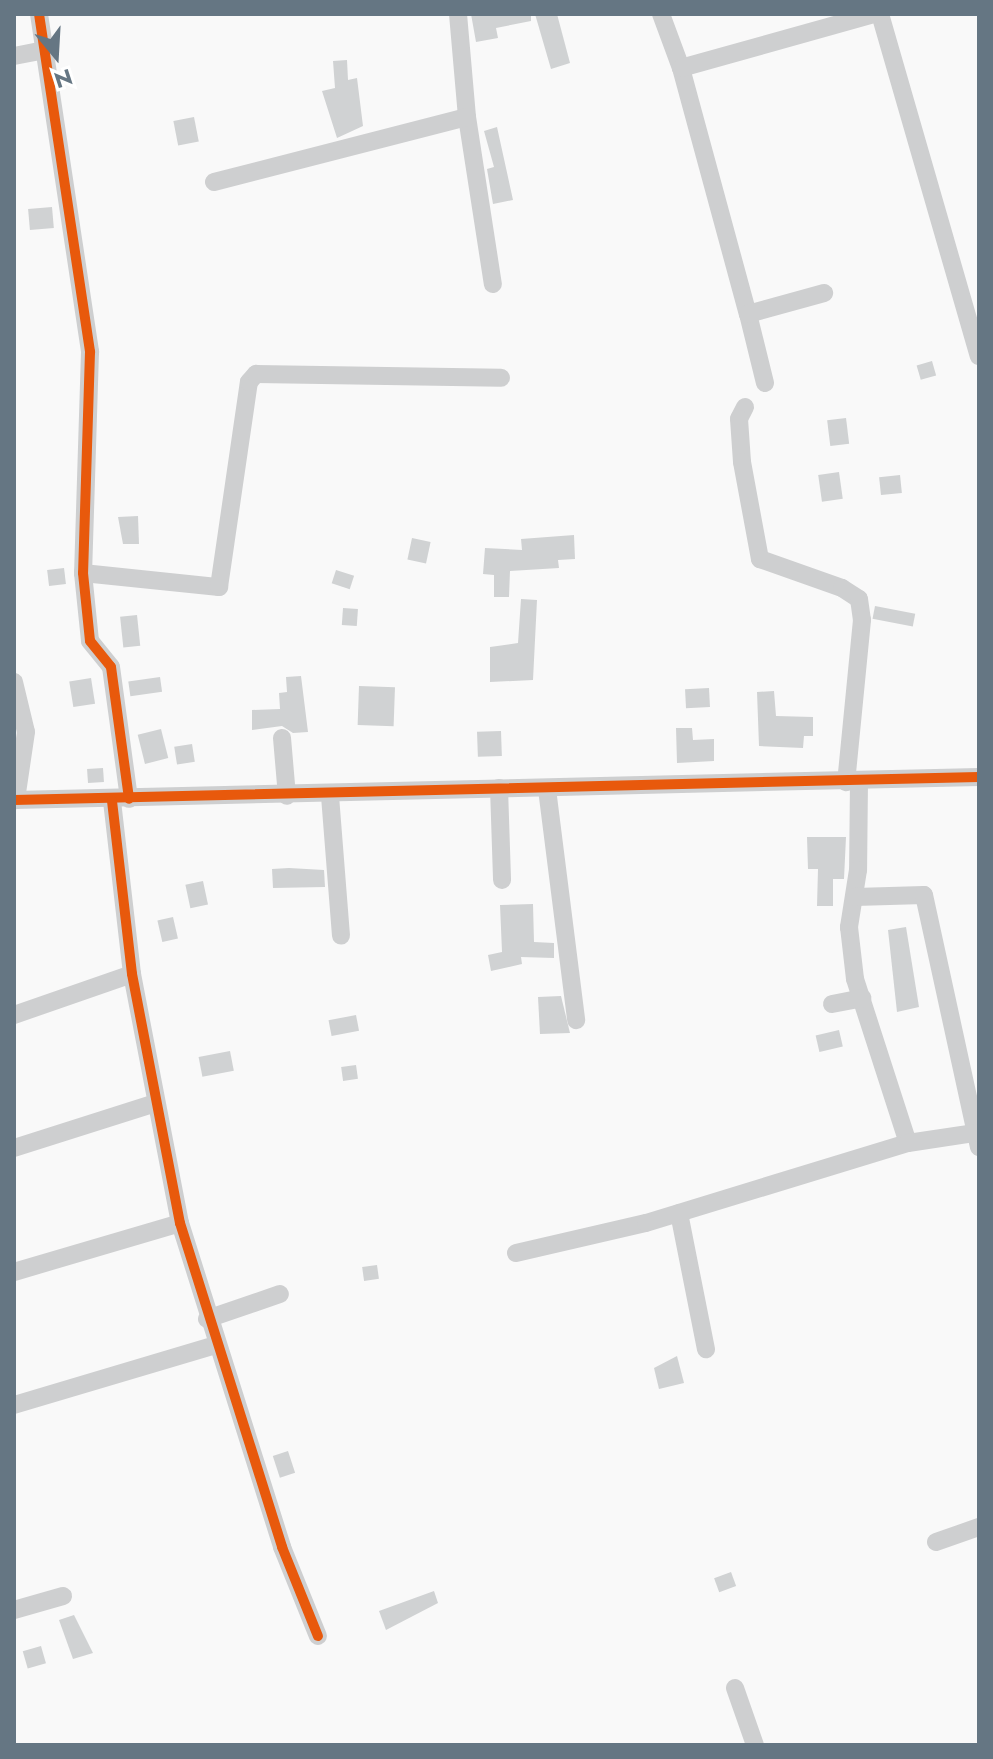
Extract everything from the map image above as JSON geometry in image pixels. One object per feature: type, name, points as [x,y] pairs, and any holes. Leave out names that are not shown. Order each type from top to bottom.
[{"type":"street","points":[[39,14],[90,352],[83,573],[90,641],[111,667],[117,695],[120,800],[132,974],[180,1223],[215,1345],[318,1636]]},
{"type":"street","points":[[458,14],[467,117],[493,284]]},
{"type":"street","points":[[661,14],[681,68],[765,383]]},
{"type":"street","points":[[681,68],[878,14],[979,356]]},
{"type":"street","points":[[14,56],[45,50]]},
{"type":"street","points":[[214,182],[467,117]]},
{"type":"street","points":[[748,314],[824,293]]},
{"type":"street","points":[[83,573],[219,587],[249,382],[256,374],[501,378]]},
{"type":"street","points":[[745,407],[739,419],[742,462],[760,559],[842,588],[859,599],[862,620],[853,781],[855,897],[849,927],[862,998],[908,1143]]},
{"type":"street","points":[[14,682],[26,732],[15,800],[330,796],[499,788],[979,777]]},
{"type":"street","points":[[282,738],[287,796]]},
{"type":"street","points":[[499,788],[502,880]]},
{"type":"street","points":[[547,789],[576,1020]]},
{"type":"street","points":[[330,796],[341,936]]},
{"type":"street","points":[[516,1253],[679,1213],[908,1143],[977,1140],[924,895],[855,897]]},
{"type":"street","points":[[14,1015],[132,974]]},
{"type":"street","points":[[832,1004],[862,998]]},
{"type":"street","points":[[14,1148],[156,1103]]},
{"type":"street","points":[[679,1213],[706,1349]]},
{"type":"street","points":[[14,1272],[180,1223]]},
{"type":"street","points":[[207,1319],[280,1294]]},
{"type":"street","points":[[14,1405],[215,1345]]},
{"type":"street","points":[[936,1542],[979,1527]]},
{"type":"street","points":[[14,1610],[63,1596]]},
{"type":"street","points":[[735,1688],[755,1745]]},
{"type":"building","points":[[471,14],[531,14],[531,21],[496,28],[498,38],[476,42]]},
{"type":"building","points":[[535,14],[557,14],[570,63],[551,69]]},
{"type":"building","points":[[347,60],[348,80],[357,78],[363,126],[337,138],[322,91],[335,88],[333,61]]},
{"type":"building","points":[[194,117],[199,142],[178,146],[173,121]]},
{"type":"building","points":[[497,127],[513,200],[493,204],[487,169],[494,167],[484,131]]},
{"type":"building","points":[[52,207],[54,228],[30,230],[28,209]]},
{"type":"building","points":[[932,361],[936,375],[921,380],[917,365]]},
{"type":"building","points":[[846,418],[849,444],[830,446],[827,420]]},
{"type":"building","points":[[839,472],[843,499],[822,502],[818,475]]},
{"type":"building","points":[[900,475],[902,493],[881,495],[879,477]]},
{"type":"building","points":[[138,516],[139,544],[123,544],[118,517]]},
{"type":"building","points":[[574,535],[575,559],[558,560],[559,568],[510,571],[509,597],[494,597],[494,575],[483,574],[485,548],[522,550],[521,539]]},
{"type":"building","points":[[412,538],[431,542],[426,563],[407,560]]},
{"type":"building","points":[[64,568],[66,584],[49,586],[47,570]]},
{"type":"building","points":[[336,570],[354,576],[350,589],[332,583]]},
{"type":"building","points":[[521,599],[537,600],[533,680],[490,682],[490,647],[518,643]]},
{"type":"building","points":[[875,606],[915,614],[913,627],[873,619]]},
{"type":"building","points":[[343,608],[358,609],[357,626],[342,625]]},
{"type":"building","points":[[137,615],[140,646],[123,648],[120,617]]},
{"type":"building","points":[[301,676],[308,732],[293,733],[282,726],[252,730],[252,710],[280,709],[279,693],[287,692],[286,677]]},
{"type":"building","points":[[160,677],[162,692],[130,696],[128,681]]},
{"type":"building","points":[[91,678],[95,704],[73,707],[69,681]]},
{"type":"building","points":[[359,686],[395,687],[394,726],[358,725]]},
{"type":"building","points":[[709,688],[710,707],[686,708],[685,689]]},
{"type":"building","points":[[774,691],[776,716],[813,717],[813,736],[804,736],[803,748],[759,746],[757,692]]},
{"type":"building","points":[[676,728],[692,728],[693,740],[714,739],[714,761],[677,763]]},
{"type":"building","points":[[161,729],[168,758],[145,764],[138,735]]},
{"type":"building","points":[[501,731],[502,756],[478,757],[477,732]]},
{"type":"building","points":[[192,744],[195,762],[177,765],[174,747]]},
{"type":"building","points":[[103,768],[104,782],[88,783],[87,769]]},
{"type":"building","points":[[807,837],[846,837],[844,879],[833,879],[833,906],[817,906],[818,869],[808,869]]},
{"type":"building","points":[[272,869],[324,870],[325,887],[273,888]]},
{"type":"building","points":[[203,881],[208,904],[190,908],[185,885]]},
{"type":"building","points":[[533,904],[534,942],[554,943],[554,958],[521,957],[522,964],[491,971],[488,955],[502,952],[500,905]]},
{"type":"building","points":[[173,917],[178,938],[162,942],[157,921]]},
{"type":"building","points":[[906,927],[919,1007],[897,1012],[888,930]]},
{"type":"building","points":[[561,996],[570,1033],[540,1034],[538,997]]},
{"type":"building","points":[[356,1015],[359,1031],[332,1036],[329,1020]]},
{"type":"building","points":[[839,1030],[843,1047],[819,1052],[816,1035]]},
{"type":"building","points":[[230,1051],[234,1071],[202,1077],[199,1057]]},
{"type":"building","points":[[356,1065],[358,1079],[343,1081],[341,1067]]},
{"type":"building","points":[[377,1265],[379,1279],[364,1281],[362,1267]]},
{"type":"building","points":[[677,1356],[684,1383],[659,1389],[654,1368]]},
{"type":"building","points":[[288,1451],[295,1473],[280,1478],[273,1456]]},
{"type":"building","points":[[731,1572],[736,1586],[719,1592],[714,1578]]},
{"type":"building","points":[[434,1591],[438,1603],[386,1630],[379,1611]]},
{"type":"building","points":[[74,1615],[93,1653],[73,1659],[59,1620]]},
{"type":"building","points":[[41,1646],[46,1663],[28,1669],[23,1651]]},
{"type":"cycle path","points":[[39,14],[90,352],[83,573],[90,641],[111,667],[129,799]]},
{"type":"cycle path","points":[[14,800],[979,777]]},
{"type":"cycle path","points":[[112,801],[132,974],[180,1223],[282,1547],[318,1636]]}]
